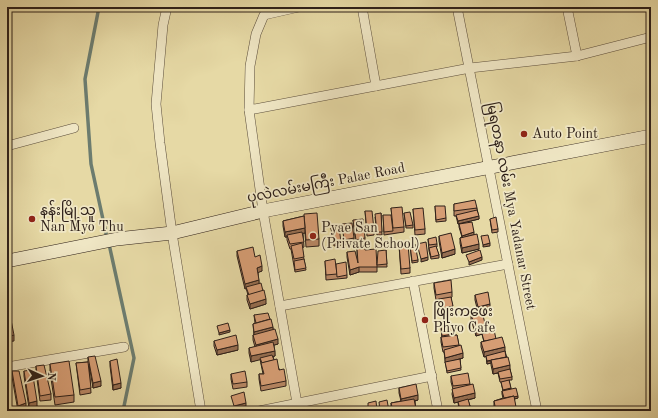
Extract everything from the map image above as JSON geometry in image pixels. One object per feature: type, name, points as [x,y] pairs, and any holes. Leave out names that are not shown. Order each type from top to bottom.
[{"type":"street","points":[[168,7],[163,24],[156,104],[172,232],[201,411]]},
{"type":"street","points":[[297,403],[263,211],[249,110],[250,66],[256,34],[264,15],[299,7]]},
{"type":"street","points":[[362,7],[376,86]]},
{"type":"street","name":"မြရတနာ လမ်း Mya Yadanar Street","points":[[457,7],[490,167],[537,411]]},
{"type":"street","points":[[567,7],[577,56]]},
{"type":"street","points":[[249,110],[470,68],[577,56],[651,37]]},
{"type":"street","points":[[7,146],[74,128]]},
{"type":"street","name":"ပုလဲလမ်းမကြီး Palae Road","points":[[7,261],[117,238],[172,232],[263,211],[651,136]]},
{"type":"street","points":[[280,306],[508,264]]},
{"type":"street","points":[[413,281],[438,411]]},
{"type":"street","points":[[7,367],[124,347]]},
{"type":"street","points":[[259,411],[432,376]]},
{"type":"building","points":[[475,200],[477,208],[454,211],[454,204]]},
{"type":"building","points":[[435,206],[445,206],[446,218],[436,220]]},
{"type":"building","points":[[402,207],[404,227],[393,228],[391,208]]},
{"type":"building","points":[[423,208],[425,229],[415,230],[413,209]]},
{"type":"building","points":[[477,210],[479,216],[458,221],[456,215]]},
{"type":"building","points":[[365,211],[372,211],[374,230],[367,231]]},
{"type":"building","points":[[410,212],[413,225],[406,226],[404,213]]},
{"type":"building","points":[[317,213],[319,239],[306,240],[304,214]]},
{"type":"building","points":[[381,213],[382,232],[377,232],[375,214]]},
{"type":"building","points":[[383,215],[391,215],[393,231],[384,232]]},
{"type":"building","points":[[304,216],[305,228],[285,232],[283,221]]},
{"type":"building","points":[[496,217],[498,229],[492,230],[490,219]]},
{"type":"building","points":[[363,219],[365,238],[356,240],[353,220]]},
{"type":"building","points":[[472,222],[474,232],[462,236],[459,224]]},
{"type":"building","points":[[352,223],[354,238],[344,240],[342,224]]},
{"type":"building","points":[[339,226],[341,243],[334,244],[331,228]]},
{"type":"building","points":[[302,232],[304,242],[290,244],[287,235]]},
{"type":"building","points":[[451,233],[455,249],[442,253],[439,236]]},
{"type":"building","points":[[477,234],[479,244],[462,248],[460,238]]},
{"type":"building","points":[[488,235],[490,243],[483,245],[481,236]]},
{"type":"building","points":[[436,237],[437,244],[429,245],[428,239]]},
{"type":"building","points":[[426,242],[428,257],[421,259],[417,244]]},
{"type":"building","points":[[302,243],[304,257],[294,259],[291,246]]},
{"type":"building","points":[[408,244],[410,268],[401,269],[399,245]]},
{"type":"building","points":[[415,244],[418,260],[412,261],[410,245]]},
{"type":"building","points":[[436,246],[439,255],[431,257],[429,248]]},
{"type":"building","points":[[253,247],[255,257],[260,255],[262,266],[257,268],[259,280],[245,284],[237,251]]},
{"type":"building","points":[[365,247],[365,250],[376,249],[377,267],[359,267],[350,270],[347,252],[355,251],[358,263],[357,248]]},
{"type":"building","points":[[386,250],[387,264],[377,265],[378,251]]},
{"type":"building","points":[[480,250],[482,257],[469,262],[466,255]]},
{"type":"building","points":[[304,259],[306,268],[295,270],[294,261]]},
{"type":"building","points":[[335,259],[337,274],[326,275],[325,261]]},
{"type":"building","points":[[346,262],[347,275],[337,277],[336,264]]},
{"type":"building","points":[[451,280],[452,292],[436,295],[434,283]]},
{"type":"building","points":[[261,283],[263,291],[249,295],[246,287]]},
{"type":"building","points":[[264,290],[266,299],[250,304],[247,295]]},
{"type":"building","points":[[488,292],[490,304],[478,307],[475,295]]},
{"type":"building","points":[[451,297],[453,306],[441,309],[439,299]]},
{"type":"building","points":[[482,311],[486,328],[476,331],[471,314]]},
{"type":"building","points":[[268,313],[270,319],[256,323],[254,315]]},
{"type":"building","points":[[271,319],[273,327],[254,332],[253,324]]},
{"type":"building","points":[[11,320],[14,335],[7,337],[7,322]]},
{"type":"building","points":[[228,323],[230,330],[219,333],[217,326]]},
{"type":"building","points":[[452,324],[453,334],[442,336],[441,325]]},
{"type":"building","points":[[275,329],[278,339],[256,345],[253,335]]},
{"type":"building","points":[[494,330],[496,339],[484,341],[482,334]]},
{"type":"building","points":[[236,335],[238,345],[217,350],[214,341]]},
{"type":"building","points":[[457,335],[459,345],[443,347],[441,337]]},
{"type":"building","points":[[502,337],[505,347],[484,352],[481,342]]},
{"type":"building","points":[[273,342],[275,351],[251,356],[249,348]]},
{"type":"building","points":[[461,345],[463,353],[445,358],[444,350]]},
{"type":"building","points":[[505,351],[506,357],[487,361],[486,356]]},
{"type":"building","points":[[272,355],[274,360],[262,363],[260,358]]},
{"type":"building","points":[[95,356],[101,381],[93,383],[88,357]]},
{"type":"building","points":[[508,357],[510,365],[493,369],[491,360]]},
{"type":"building","points":[[117,359],[121,383],[113,385],[110,361]]},
{"type":"building","points":[[277,359],[279,370],[284,369],[286,381],[261,386],[259,374],[264,374],[261,363]]},
{"type":"building","points":[[460,359],[461,368],[447,371],[445,362]]},
{"type":"building","points":[[69,361],[74,395],[55,397],[50,364]]},
{"type":"building","points":[[88,362],[91,388],[80,390],[76,363]]},
{"type":"building","points":[[44,365],[51,394],[40,396],[36,366]]},
{"type":"building","points":[[510,369],[512,377],[500,379],[498,372]]},
{"type":"building","points":[[32,370],[37,401],[29,403],[24,371]]},
{"type":"building","points":[[12,371],[19,371],[26,403],[18,406]]},
{"type":"building","points":[[245,371],[247,382],[233,384],[231,374]]},
{"type":"building","points":[[468,373],[470,384],[453,386],[451,376]]},
{"type":"building","points":[[509,380],[511,388],[503,390],[501,382]]},
{"type":"building","points":[[416,384],[418,395],[401,399],[399,388]]},
{"type":"building","points":[[473,384],[475,393],[454,398],[452,389]]},
{"type":"building","points":[[516,388],[518,396],[504,398],[502,391]]},
{"type":"building","points":[[244,392],[246,403],[234,406],[231,396]]},
{"type":"building","points":[[514,396],[516,407],[496,411],[494,401]]},
{"type":"building","points":[[414,399],[416,409],[393,411],[391,403]]},
{"type":"building","points":[[468,399],[470,406],[460,409],[458,402]]},
{"type":"building","points":[[387,400],[389,411],[380,411],[379,402]]},
{"type":"building","points":[[376,401],[377,411],[368,411],[368,403]]},
{"type":"building","points":[[348,407],[348,411],[332,411]]},
{"type":"building","points":[[471,407],[472,411],[456,411]]},
{"type":"building","points":[[366,408],[366,411],[358,411],[358,410]]},
{"type":"waterway","points":[[99,7],[85,79],[91,164],[107,238]]},
{"type":"waterway","points":[[109,244],[134,358],[123,411]]},
{"type":"place","name":"Auto Point","points":[[524,134]]},
{"type":"place","name":"နန်းမြို့သူ Nan Myo Thu","points":[[32,219]]},
{"type":"place","name":"Pyae San (Private School)","points":[[313,236]]},
{"type":"place","name":"ဖြိုးကဖေး Phyo Cafe","points":[[425,320]]}]
